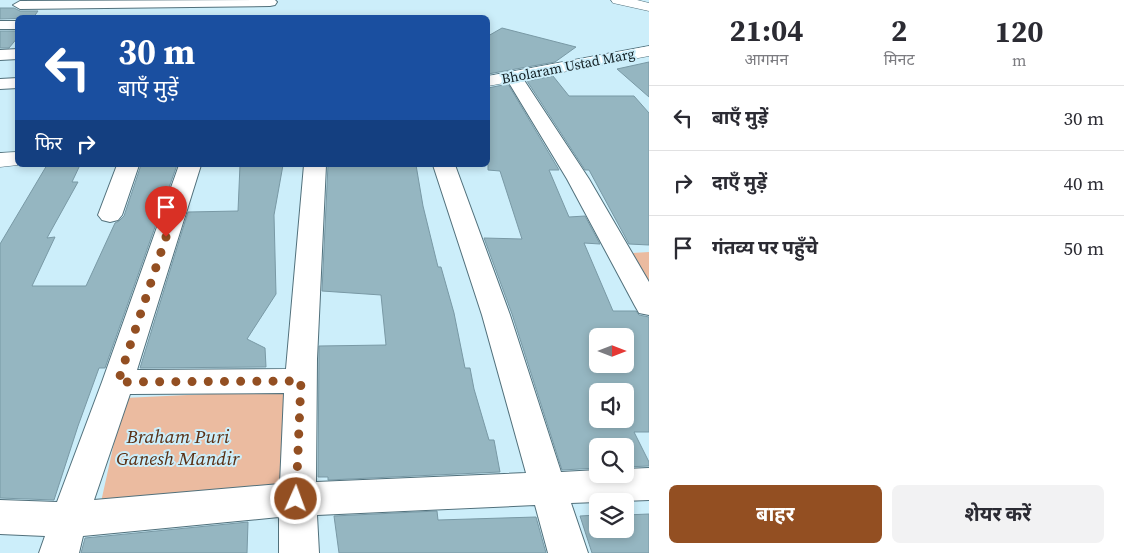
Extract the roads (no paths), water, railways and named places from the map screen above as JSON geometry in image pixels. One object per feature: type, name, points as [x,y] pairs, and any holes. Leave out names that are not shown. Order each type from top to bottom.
[{"type":"street","points":[[618,0],[649,7]]},
{"type":"street","points":[[20,5],[51,2],[270,1],[269,15]]},
{"type":"street","points":[[0,25],[15,25]]},
{"type":"street","name":"Bholaram Ustad Marg","points":[[490,81],[514,78],[649,51]]},
{"type":"street","points":[[0,55],[15,54]]},
{"type":"street","points":[[514,78],[578,178],[649,306]]},
{"type":"street","points":[[0,84],[15,83]]},
{"type":"street","points":[[0,160],[15,158]]},
{"type":"street","points":[[110,215],[127,167]]},
{"type":"street","points":[[64,536],[118,382],[189,167]]},
{"type":"street","points":[[299,553],[296,499],[314,167]]},
{"type":"street","points":[[445,167],[496,315],[568,553]]},
{"type":"street","points":[[118,382],[301,381]]},
{"type":"street","points":[[0,517],[64,536],[296,499],[548,490],[649,484]]},
{"type":"park label","name":"Braham Puri Ganesh Mandir","points":[[178,447]]}]
